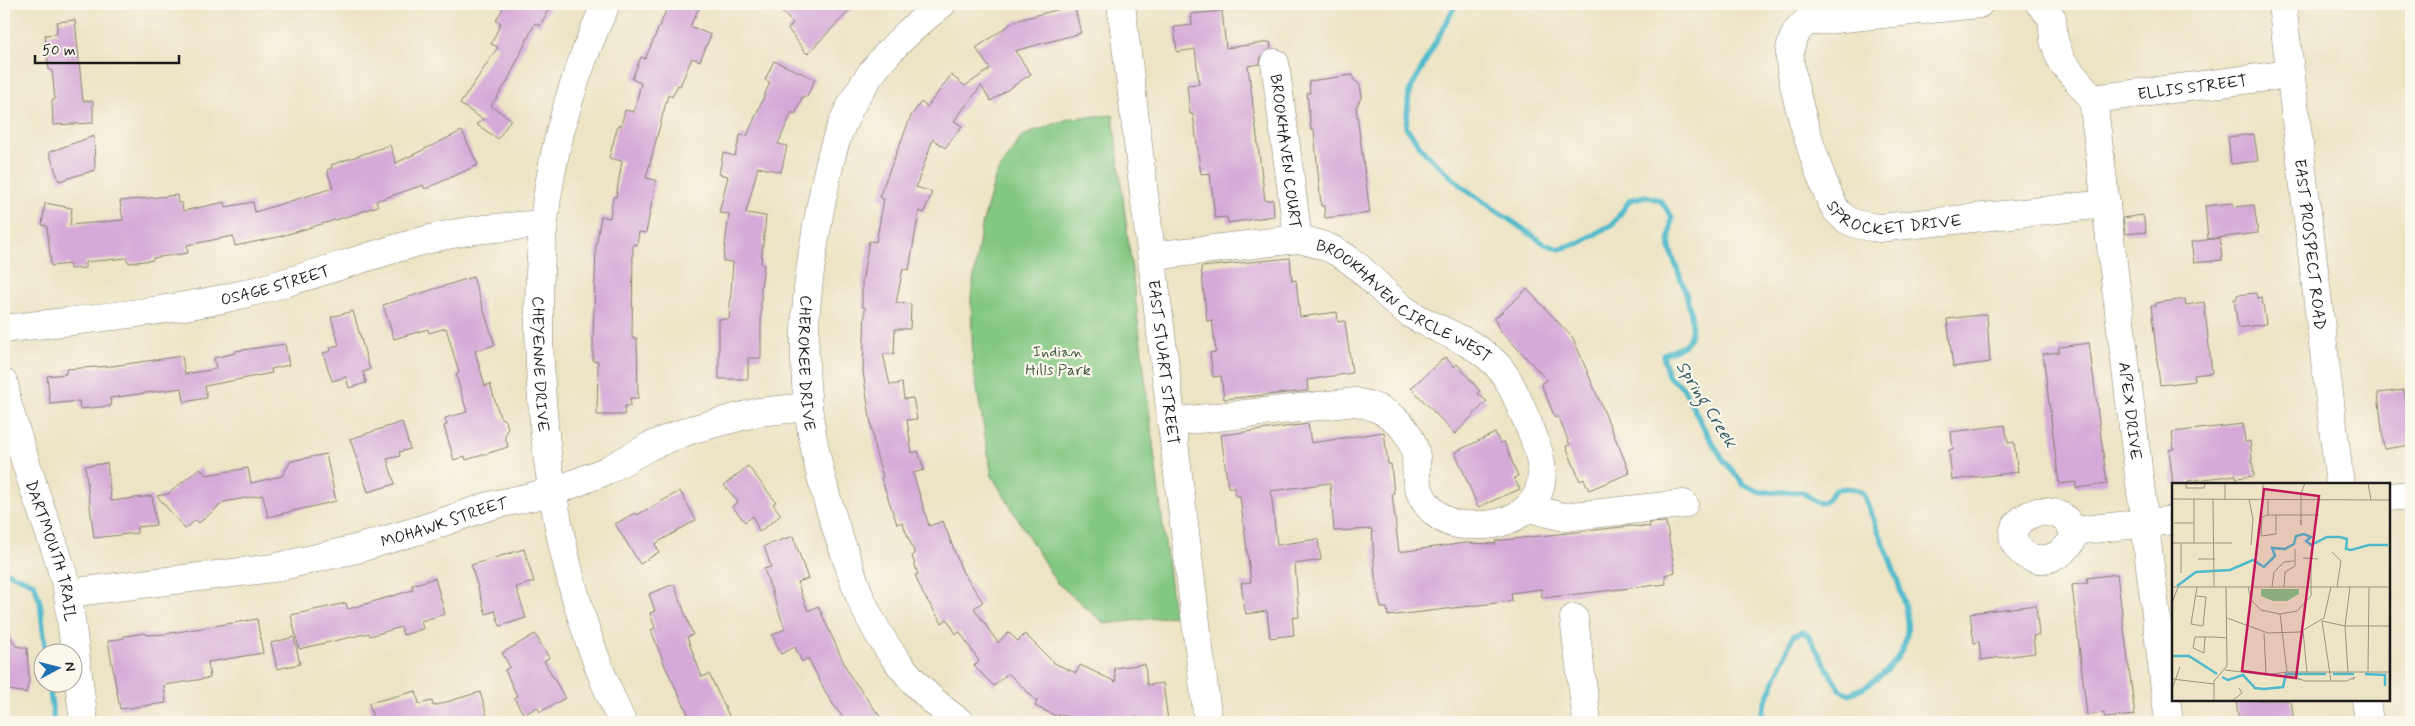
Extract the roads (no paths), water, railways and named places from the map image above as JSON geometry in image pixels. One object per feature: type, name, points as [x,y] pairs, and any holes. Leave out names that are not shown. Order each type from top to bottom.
[{"type":"street","name":"CHEYENNE DRIVE","points":[[606,4],[588,43],[575,79],[557,142],[543,224],[538,284],[538,336],[544,430],[562,549],[578,607],[597,664],[622,722]]},
{"type":"street","name":"CHEROKEE DRIVE","points":[[942,4],[913,26],[877,64],[856,96],[841,126],[831,153],[808,274],[804,363],[814,451],[826,499],[861,598],[878,632],[896,659],[921,688],[960,722]]},
{"type":"street","name":"EAST STUART STREET","points":[[1121,4],[1208,722]]},
{"type":"street","name":"SPROCKET DRIVE","points":[[1979,4],[1806,22],[1794,32],[1789,52],[1794,92],[1828,195],[1838,212],[1857,226],[1880,228],[2106,204]]},
{"type":"street","points":[[2040,4],[2052,18],[2054,40],[2061,61],[2093,99]]},
{"type":"street","name":"EAST PROSPECT ROAD","points":[[2282,4],[2340,483]]},
{"type":"street","name":"BROOKHAVEN COURT","points":[[1275,63],[1298,239]]},
{"type":"street","name":"ELLIS STREET","points":[[2093,99],[2291,74]]},
{"type":"street","name":"APEX DRIVE","points":[[2093,99],[2169,722]]},
{"type":"street","name":"OSAGE STREET","points":[[4,329],[146,312],[221,299],[296,281],[430,239],[479,229],[543,224]]},
{"type":"street","name":"BROOKHAVEN CIRCLE WEST","points":[[1152,256],[1298,239],[1316,243],[1336,251],[1352,261],[1390,299],[1410,313],[1482,352],[1495,362],[1516,395],[1540,462],[1542,478],[1540,492],[1528,508]]},
{"type":"street","name":"DARTMOUTH TRAIL","points":[[4,383],[8,406],[35,492],[58,554],[68,593],[84,722]]},
{"type":"street","points":[[1171,422],[1347,402],[1374,406],[1390,414],[1400,424],[1410,439],[1416,456],[1417,485],[1424,501],[1436,514],[1445,520],[1462,525],[1496,525],[1513,519],[1528,508],[1564,517],[1684,504]]},
{"type":"street","name":"MOHAWK STREET","points":[[68,593],[273,568],[356,549],[423,529],[489,506],[552,492],[606,471],[650,446],[690,430],[758,412],[808,407]]},
{"type":"street","points":[[2390,497],[2411,495]]},
{"type":"street","points":[[2074,531],[2172,520]]},
{"type":"street","points":[[1574,618],[1584,722]]},
{"type":"street","points":[[2366,701],[2369,722]]},
{"type":"waterway","name":"Spring Creek","points":[[1456,4],[1409,92],[1406,127],[1425,153],[1465,189],[1545,244],[1559,249],[1579,243],[1613,224],[1630,200],[1645,196],[1660,200],[1672,217],[1669,237],[1670,248],[1687,298],[1692,325],[1690,337],[1684,345],[1663,355],[1668,376],[1683,387],[1703,427],[1722,458],[1744,485],[1760,492],[1802,492],[1816,502],[1821,503],[1827,500],[1836,489],[1853,489],[1863,494],[1904,602],[1907,619],[1907,633],[1904,644],[1900,653],[1886,671],[1859,690],[1849,694],[1839,689],[1808,635],[1802,632],[1793,636],[1762,711],[1766,722]]},
{"type":"waterway","points":[[4,571],[34,584],[40,602],[45,644]]},
{"type":"waterway","points":[[50,694],[54,722]]},
{"type":"park label","name":"Indian Hills Park","points":[[1058,360]]}]
